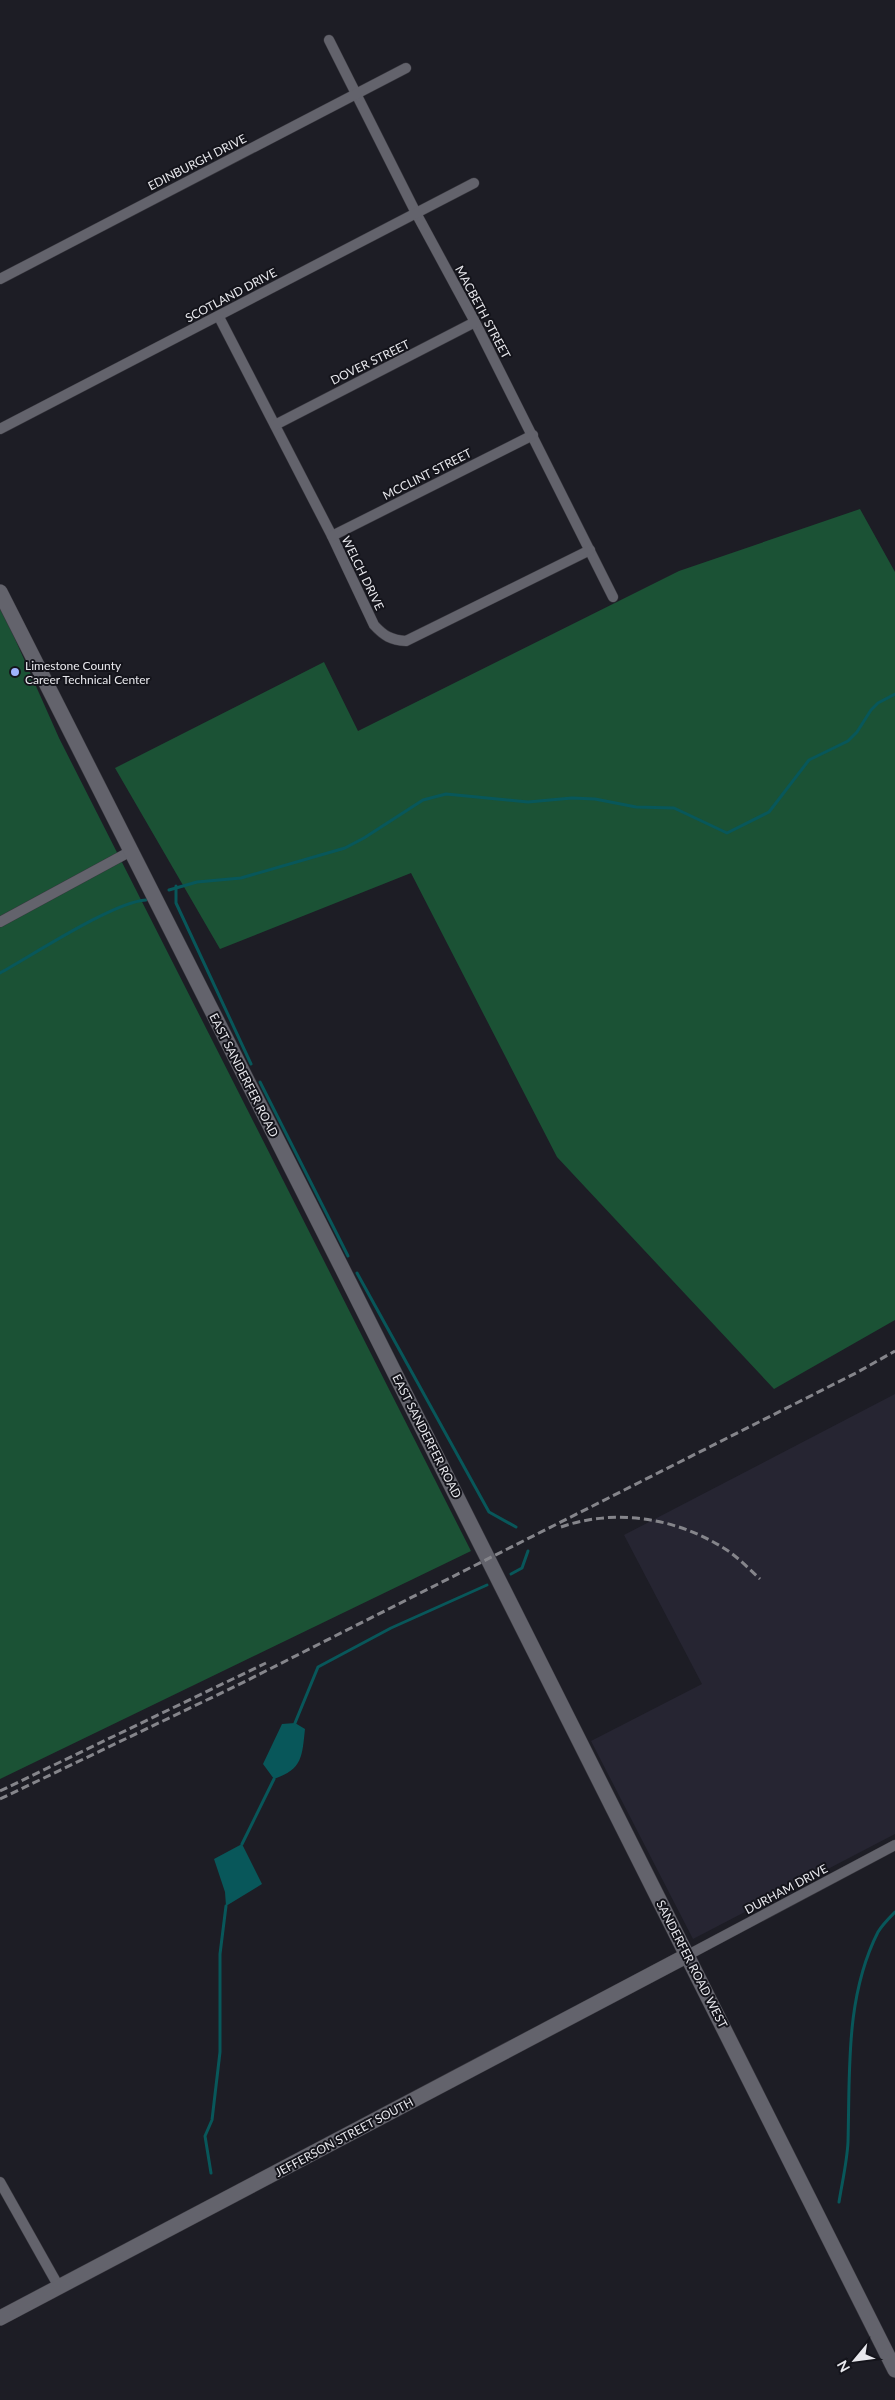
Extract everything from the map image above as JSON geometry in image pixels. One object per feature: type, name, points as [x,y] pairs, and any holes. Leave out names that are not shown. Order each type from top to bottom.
[{"type":"street","name":"MACBETH STREET","points":[[329,40],[416,213],[476,322],[614,596]]},
{"type":"street","name":"EDINBURGH DRIVE","points":[[0,279],[406,68]]},
{"type":"street","name":"SCOTLAND DRIVE","points":[[0,429],[219,317],[474,182]]},
{"type":"street","name":"WELCH DRIVE","points":[[219,317],[332,536],[374,625],[388,637],[406,640],[590,550]]},
{"type":"street","name":"DOVER STREET","points":[[275,425],[476,322]]},
{"type":"street","name":"MCCLINT STREET","points":[[332,536],[533,435]]},
{"type":"street","name":"EAST SANDERFER ROAD","points":[[0,592],[488,1558]]},
{"type":"street","points":[[0,922],[131,850]]},
{"type":"street","name":"SANDERFER ROAD WEST","points":[[488,1558],[895,2370]]},
{"type":"street","name":"DURHAM DRIVE","points":[[688,1955],[895,1845]]},
{"type":"street","name":"JEFFERSON STREET SOUTH","points":[[0,2318],[688,1955]]},
{"type":"street","points":[[0,2182],[59,2287]]},
{"type":"shaded area","points":[[895,1394],[895,1834],[693,1939],[591,1741],[702,1684],[624,1535]]},
{"type":"green space","points":[[860,509],[895,572],[895,1320],[774,1389],[557,1157],[411,873],[220,949],[115,768],[324,662],[358,731],[679,571]]},
{"type":"green space","points":[[0,605],[59,738],[471,1551],[0,1779]]},
{"type":"water","points":[[295,1723],[305,1729],[302,1754],[291,1771],[274,1779],[263,1764],[282,1724]]},
{"type":"water","points":[[242,1844],[262,1884],[226,1906],[225,1892],[214,1859]]},
{"type":"waterway","points":[[169,890],[197,882],[241,878],[345,848],[423,800],[446,794],[528,802],[572,798],[595,799],[636,807],[674,808],[727,833],[769,812],[809,760],[848,741],[857,732],[871,710],[878,703],[895,694]]},
{"type":"waterway","points":[[176,886],[176,903],[251,1064]]},
{"type":"waterway","points":[[0,973],[94,919],[132,903],[146,900]]},
{"type":"waterway","points":[[260,1082],[348,1256]]},
{"type":"waterway","points":[[357,1273],[489,1512],[516,1527]]},
{"type":"waterway","points":[[511,1574],[522,1568],[528,1551]]},
{"type":"waterway","points":[[295,1723],[318,1667],[391,1628],[487,1585]]},
{"type":"waterway","points":[[242,1844],[274,1779]]},
{"type":"waterway","points":[[211,2173],[205,2136],[212,2120],[220,2052],[220,1954],[226,1906]]},
{"type":"waterway","points":[[839,2202],[846,2165],[851,2035],[860,1982],[867,1957],[878,1932],[895,1912]]},
{"type":"railway","points":[[0,1799],[238,1685],[856,1373],[895,1351]]},
{"type":"railway","points":[[561,1527],[581,1521],[623,1517],[665,1523],[685,1529],[722,1547],[760,1579]]},
{"type":"railway","points":[[0,1791],[266,1663]]},
{"type":"place","name":"Limestone County Career Technical Center","points":[[15,672]]}]
